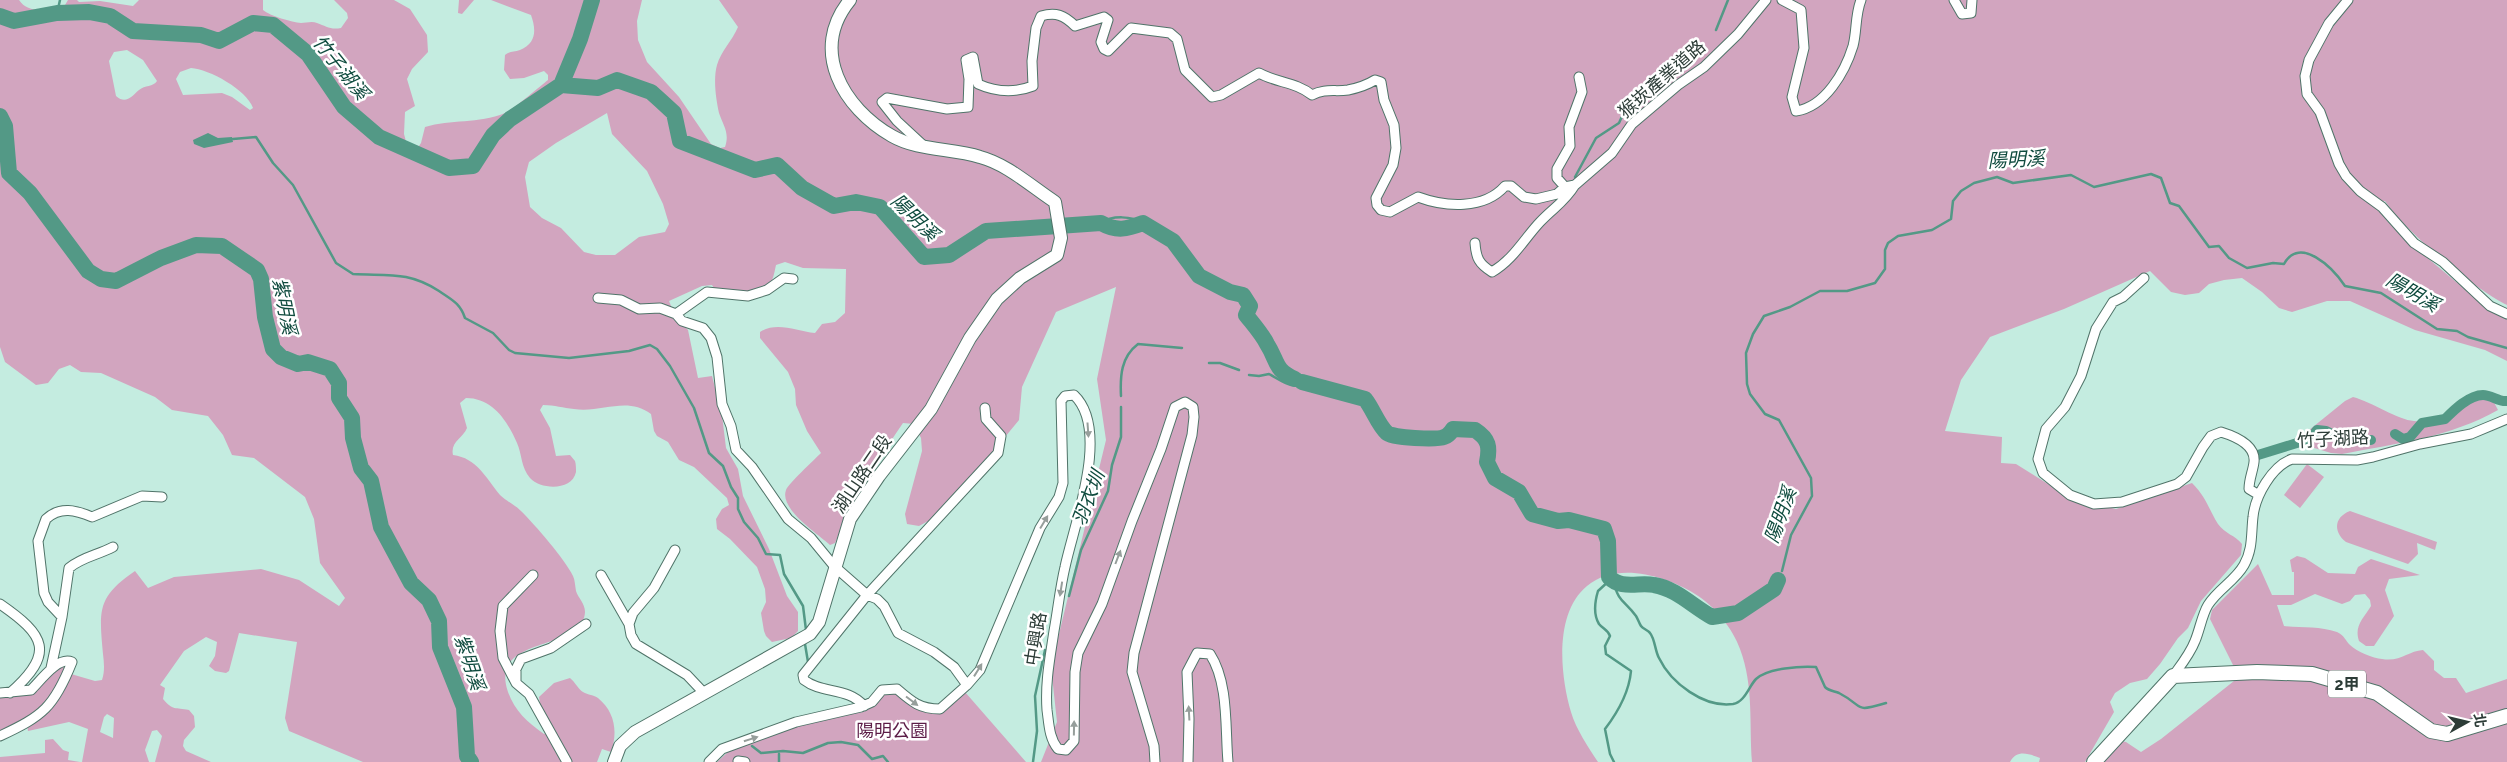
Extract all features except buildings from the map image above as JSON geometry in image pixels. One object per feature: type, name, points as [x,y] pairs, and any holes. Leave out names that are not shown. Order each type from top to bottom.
[{"type":"main road","name":"2甲","points":[[2173,676],[2257,672],[2312,674],[2377,693],[2431,731],[2447,734],[2507,716]]},
{"type":"main road","name":"竹子湖路","points":[[2094,762],[2173,676]]},
{"type":"street","points":[[850,0],[837,19],[832,45],[836,76],[840,87],[856,108],[892,136],[925,146]]},
{"type":"street","name":"猴崁產業道路","points":[[925,146],[897,120],[882,102],[887,98],[947,110],[968,106],[969,78],[966,60],[973,57],[978,84],[993,91],[1024,89],[1033,86],[1032,61],[1036,28],[1041,16],[1054,12],[1066,17],[1075,26],[1104,17],[1108,20],[1101,42],[1104,49],[1108,51],[1131,28],[1170,33],[1177,39],[1185,70],[1212,97],[1220,95],[1259,73],[1284,83],[1301,86],[1312,95],[1322,90],[1346,90],[1364,86],[1376,80],[1381,82],[1384,100],[1394,126],[1396,148],[1393,165],[1376,198],[1377,205],[1381,210],[1390,212],[1418,197],[1438,205],[1478,202],[1499,193],[1505,186],[1511,186],[1524,197],[1536,199],[1557,194],[1565,187],[1575,185],[1612,153],[1632,124],[1678,85],[1704,67],[1738,34],[1766,0]]},
{"type":"street","points":[[1782,0],[1801,10],[1803,23],[1804,48],[1792,97],[1796,111],[1806,110],[1822,100],[1842,69],[1853,45],[1856,13],[1861,0]]},
{"type":"street","points":[[1954,0],[1962,14],[1971,13],[1972,0]]},
{"type":"street","points":[[2348,0],[2329,23],[2309,60],[2305,76],[2307,94],[2320,112],[2339,164],[2346,176],[2360,191],[2382,207],[2414,243],[2443,262],[2490,306],[2507,314]]},
{"type":"street","points":[[1565,187],[1557,178],[1557,169],[1570,146],[1570,128],[1582,92],[1579,77]]},
{"type":"street","name":"湖山路二段","points":[[614,762],[620,746],[635,732],[810,634],[818,622],[850,519],[879,476],[931,409],[970,338],[997,299],[1020,278],[1057,255],[1061,238],[1055,202],[1004,168],[981,157],[925,146]]},
{"type":"street","points":[[1476,243],[1476,256],[1480,265],[1492,272],[1501,267],[1541,221],[1559,206],[1575,185]]},
{"type":"street","points":[[676,314],[707,292],[748,296],[767,290],[784,278],[794,279]]},
{"type":"street","points":[[2144,278],[2123,297],[2113,302],[2096,329],[2080,376],[2066,407],[2046,429],[2038,459],[2043,473],[2070,495],[2094,504],[2122,502],[2182,481],[2203,446],[2211,436],[2221,432],[2235,437],[2252,450],[2255,459],[2249,489],[2259,495]]},
{"type":"street","points":[[598,298],[621,300],[639,309],[660,308],[676,314],[682,321],[703,328],[710,338],[717,357],[718,383],[722,404],[731,426],[736,450],[752,467],[788,519],[811,538],[834,566],[867,595],[877,599],[884,606],[898,632],[934,652],[954,666],[968,686]]},
{"type":"street","name":"中興路","points":[[708,762],[722,750],[796,722],[864,706],[872,702],[882,690],[897,689],[911,702],[920,707],[940,709],[968,686],[980,670],[1040,528],[1059,497],[1063,483],[1062,401],[1065,396],[1074,395],[1086,412],[1089,430],[1088,468],[1085,494],[1064,569],[1045,687],[1052,742],[1058,749],[1066,750],[1074,742],[1075,672],[1078,653],[1102,604],[1175,407],[1185,402],[1193,407],[1192,435],[1134,653],[1132,672],[1154,746],[1155,762]]},
{"type":"street","points":[[864,706],[859,699],[846,692],[813,687],[804,680],[803,675],[867,595],[998,453],[1001,436],[986,419],[985,408]]},
{"type":"street","name":"竹子湖路","points":[[2173,676],[2195,642],[2207,606],[2219,591],[2236,578],[2244,565],[2252,548],[2253,514],[2259,495],[2272,475],[2284,462],[2292,459],[2357,460],[2373,457],[2420,444],[2471,434],[2507,419]]},
{"type":"street","points":[[62,617],[48,602],[44,593],[38,541],[46,519],[65,510],[75,510],[92,517],[142,496],[162,497]]},
{"type":"street","points":[[49,673],[62,617],[69,568],[80,559],[98,555],[113,547]]},
{"type":"street","points":[[629,624],[633,613],[654,588],[675,550]]},
{"type":"street","points":[[533,575],[503,606],[500,631],[503,658],[516,683],[529,694],[566,762]]},
{"type":"street","points":[[601,575],[629,624],[631,635],[636,644],[687,675],[704,693]]},
{"type":"street","points":[[0,604],[20,616],[34,630],[40,655],[29,676],[10,693]]},
{"type":"street","points":[[516,683],[516,669],[521,659],[551,648],[586,624]]},
{"type":"street","points":[[1188,762],[1190,720],[1186,672],[1197,653],[1203,652],[1210,654],[1215,662],[1223,695],[1228,762]]},
{"type":"street","points":[[0,693],[31,690],[58,662],[67,660],[72,662],[50,706],[37,718],[0,736]]},
{"type":"green space","points":[[0,0],[19,0],[29,8],[40,10],[65,5],[68,0],[77,0],[79,2],[100,1],[133,6],[139,0],[263,0],[263,10],[287,20],[301,23],[315,22],[328,27],[341,28],[348,18],[347,13],[334,0],[394,0],[410,9],[427,35],[428,52],[412,69],[407,79],[415,106],[405,112],[404,134],[407,145],[419,146],[425,127],[485,119],[505,113],[548,80],[548,75],[544,71],[524,78],[510,79],[504,70],[505,55],[530,44],[534,35],[533,20],[531,15],[491,0],[642,0],[637,21],[638,40],[647,62],[679,97],[711,144],[720,148],[725,147],[727,137],[717,102],[716,71],[721,55],[738,27],[719,0],[2507,0],[2507,305],[2459,273],[2408,228],[2385,201],[2381,202],[2387,221],[2412,245],[2486,307],[2507,319],[2507,361],[2485,350],[2415,330],[2350,301],[2327,301],[2292,312],[2279,308],[2262,292],[2242,278],[2209,284],[2199,293],[2185,295],[2171,292],[2150,271],[2064,309],[1990,337],[1961,380],[1945,431],[2002,437],[2001,463],[2016,464],[2072,499],[2116,509],[2192,483],[2204,498],[2218,524],[2242,544],[2241,555],[2201,601],[2188,628],[2178,638],[2160,664],[2147,679],[2130,683],[2115,693],[2110,702],[2114,712],[2085,762],[2039,762],[2040,758],[2020,754],[2016,755],[2010,762],[1752,762],[1747,677],[1740,649],[1728,626],[1709,604],[1683,587],[1656,577],[1627,573],[1612,574],[1599,578],[1587,586],[1576,598],[1569,612],[1562,645],[1564,681],[1571,712],[1586,744],[1598,762],[1041,762],[1057,722],[1051,667],[1106,440],[1097,379],[1116,287],[1056,312],[1022,387],[1019,420],[986,460],[930,520],[919,526],[907,524],[905,514],[922,451],[921,438],[914,424],[903,423],[866,481],[835,543],[830,545],[793,513],[785,497],[788,487],[821,453],[807,431],[796,405],[795,389],[788,372],[760,338],[760,332],[773,327],[780,327],[815,333],[822,324],[835,322],[845,313],[846,269],[803,268],[785,262],[776,265],[772,280],[761,290],[738,292],[715,290],[712,285],[702,286],[669,301],[675,316],[688,330],[698,378],[712,376],[722,415],[726,448],[738,469],[743,496],[769,549],[787,596],[798,612],[798,631],[791,638],[772,642],[766,636],[761,613],[766,602],[765,589],[757,567],[730,539],[717,529],[716,519],[722,509],[729,505],[727,498],[694,467],[679,460],[668,442],[657,436],[654,431],[651,414],[633,406],[584,410],[543,405],[540,410],[550,428],[556,456],[570,455],[575,461],[576,466],[576,472],[569,483],[556,487],[541,485],[530,478],[523,465],[519,447],[513,434],[498,412],[484,402],[466,398],[460,403],[467,428],[455,443],[453,455],[475,464],[500,495],[521,511],[541,533],[569,569],[574,578],[577,594],[585,609],[580,625],[569,634],[523,652],[511,661],[505,674],[508,692],[522,716],[544,734],[552,729],[540,704],[539,697],[554,683],[570,678],[581,691],[598,698],[608,710],[614,723],[611,752],[602,749],[597,762],[363,762],[289,731],[285,718],[297,642],[239,633],[229,671],[226,673],[215,671],[209,666],[215,656],[217,642],[206,637],[184,651],[160,685],[165,688],[163,699],[166,703],[174,708],[189,710],[194,716],[195,727],[184,740],[183,746],[186,751],[211,762],[155,762],[162,736],[157,730],[152,731],[145,750],[149,762],[82,762],[88,729],[69,722],[28,731],[27,725],[54,706],[71,674],[95,681],[102,680],[104,673],[101,626],[103,606],[113,589],[135,571],[148,588],[174,577],[261,569],[299,580],[339,606],[345,598],[320,563],[314,519],[305,497],[254,458],[232,455],[223,435],[208,416],[172,410],[155,397],[101,373],[81,372],[70,365],[59,369],[48,383],[36,385],[5,362],[0,347]],"holes":[[[127,50],[143,60],[157,81],[141,88],[129,99],[120,99],[116,96],[109,61],[114,52]],[[191,68],[217,76],[243,94],[253,108],[250,110],[232,97],[222,93],[183,95],[176,79],[180,72]],[[607,113],[612,134],[647,171],[663,204],[669,224],[665,232],[639,237],[615,255],[596,255],[584,252],[561,228],[542,218],[530,207],[525,177],[529,162],[556,143]],[[107,714],[114,718],[113,738],[100,732],[104,717]]]},
{"type":"green space","points":[[459,0],[474,0],[462,14],[458,13]]},
{"type":"green space","points":[[2489,393],[2498,410],[2461,427],[2442,433],[2402,443],[2342,454],[2311,447],[2274,448],[2303,435],[2345,401],[2353,397],[2400,418],[2424,421],[2443,415],[2470,400]]},
{"type":"green space","points":[[2307,464],[2324,477],[2300,508],[2284,495]]},
{"type":"green space","points":[[2350,511],[2437,542],[2435,550],[2417,543],[2418,554],[2408,564],[2346,542],[2339,534],[2337,525],[2341,517]]},
{"type":"green space","points":[[2297,556],[2305,558],[2328,573],[2355,574],[2358,567],[2371,559],[2420,575],[2389,579],[2385,590],[2394,616],[2374,646],[2366,646],[2359,641],[2358,636],[2358,627],[2371,606],[2370,600],[2365,594],[2355,595],[2350,601],[2342,604],[2315,594],[2291,605],[2277,605],[2284,626],[2318,628],[2337,632],[2353,648],[2374,657],[2389,660],[2423,650],[2434,661],[2434,670],[2444,678],[2456,678],[2466,693],[2507,679],[2507,762],[2103,762],[2121,741],[2126,742],[2141,752],[2161,739],[2239,677],[2210,619],[2212,610],[2258,564],[2272,595],[2294,595],[2294,572],[2292,572],[2290,560]]},
{"type":"green space","points":[[61,663],[69,664],[52,697],[32,717],[0,732],[0,697],[19,695],[35,689]]},
{"type":"green space","name":"陽明公園","points":[[891,692],[900,694],[915,708],[933,712],[965,692],[1026,762],[717,762],[728,752],[810,721],[863,712],[872,707],[882,695]]},
{"type":"green space","points":[[53,739],[63,750],[69,752],[68,760],[80,762],[0,762],[0,757],[45,753],[45,740]]},
{"type":"shaded area","points":[[208,133],[218,138],[232,137],[233,142],[204,148],[194,144],[193,140]]},
{"type":"waterway","points":[[57,13],[60,0]]},
{"type":"waterway","name":"竹子湖溪","points":[[0,16],[14,21],[57,13],[89,12],[110,16],[133,31],[201,35],[219,41],[253,23],[273,25],[308,54],[344,107],[379,137],[449,168],[473,166],[493,135],[510,119],[561,85],[580,39],[592,0]]},
{"type":"waterway","points":[[1716,30],[1728,0]]},
{"type":"waterway","points":[[1680,59],[1692,51]]},
{"type":"waterway","points":[[1575,177],[1596,138],[1619,123],[1624,112],[1666,80],[1673,66]]},
{"type":"waterway","name":"陽明溪","points":[[561,85],[598,88],[617,80],[651,92],[674,113],[680,141],[755,170],[777,165],[802,188],[834,206],[856,202],[880,207],[924,257],[949,255],[986,231],[1101,223],[1112,228],[1122,229],[1143,223],[1173,241],[1199,276],[1230,292],[1243,295],[1250,306],[1246,315],[1263,337],[1283,372],[1295,379]]},
{"type":"waterway","name":"紫明溪","points":[[0,116],[5,126],[9,173],[30,193],[88,271],[101,279],[116,281],[161,258],[196,245],[222,246],[257,270],[261,279],[265,317],[273,349],[281,357],[298,364],[308,362],[330,369],[339,383],[339,398],[352,418],[353,438],[361,468],[371,481],[381,527],[411,583],[429,600],[439,621],[440,647],[464,707],[467,756],[471,762]]},
{"type":"waterway","points":[[233,139],[256,137],[273,163],[293,185],[336,263],[353,274],[407,277],[428,285],[455,302],[465,318],[493,333],[509,350],[515,353],[569,358],[629,351],[650,345],[657,349],[670,366],[694,408],[709,453],[723,466],[731,487],[738,498],[738,509],[744,522],[758,538],[766,554],[780,555],[784,574],[803,606],[806,630]]},
{"type":"waterway","name":"陽明溪","points":[[1782,571],[1791,535],[1812,496],[1811,478],[1779,420],[1765,414],[1750,394],[1747,384],[1746,353],[1753,334],[1764,316],[1790,307],[1820,291],[1847,291],[1875,283],[1885,269],[1885,250],[1888,243],[1898,236],[1932,230],[1951,219],[1953,201],[1961,191],[1974,183],[1997,177],[2013,183],[2071,175],[2094,187],[2151,174],[2161,178],[2170,203],[2179,206],[2209,247],[2219,246],[2229,258],[2247,268],[2273,263],[2284,264],[2291,256],[2307,253],[2325,263],[2345,286],[2381,293],[2437,329],[2457,331],[2468,337],[2507,348]]},
{"type":"waterway","points":[[1101,223],[1106,220],[1122,217],[1143,223]]},
{"type":"waterway","name":"羽衣圳","points":[[1121,396],[1123,367],[1128,355],[1138,344],[1182,348]]},
{"type":"waterway","name":"羽衣圳","points":[[1209,363],[1220,363],[1239,370]]},
{"type":"waterway","name":"羽衣圳","points":[[1249,375],[1269,374],[1297,386],[1309,383]]},
{"type":"waterway","name":"陽明溪","points":[[1302,382],[1365,399],[1381,426],[1391,435],[1440,438],[1449,434],[1453,429],[1475,430],[1486,440],[1487,462],[1495,478],[1519,492],[1532,514],[1558,521],[1569,520],[1604,529],[1608,541],[1609,577],[1614,581],[1630,585],[1648,584],[1662,587],[1677,594],[1712,617],[1738,613],[1774,589],[1778,580]]},
{"type":"waterway","points":[[2395,434],[2403,439],[2410,437],[2422,423],[2445,419],[2472,397],[2486,395],[2507,401]]},
{"type":"waterway","name":"羽衣圳","points":[[1069,596],[1081,550],[1108,491],[1112,465],[1121,437],[1121,407]]},
{"type":"waterway","points":[[2258,455],[2310,439],[2317,430],[2326,431],[2344,440],[2371,440]]},
{"type":"waterway","points":[[1611,579],[1598,591],[1595,612],[1599,624],[1610,636],[1605,646],[1606,654],[1631,671],[1628,687],[1622,702],[1605,729],[1610,754],[1614,762]]},
{"type":"waterway","points":[[1613,581],[1620,598],[1636,616],[1641,626],[1652,636],[1664,667],[1680,685],[1700,698],[1722,704],[1737,703],[1753,682],[1761,675],[1785,668],[1816,667],[1825,687],[1839,693],[1860,707],[1868,708],[1886,703]]},
{"type":"waterway","points":[[805,644],[808,662]]},
{"type":"waterway","name":"羽衣圳","points":[[1033,762],[1037,731],[1035,696],[1045,650]]},
{"type":"waterway","points":[[752,746],[761,753],[783,751],[803,753],[828,743],[841,742],[858,745],[872,759],[883,756],[888,762]]},
{"type":"waterway","points":[[779,754],[779,762]]}]
